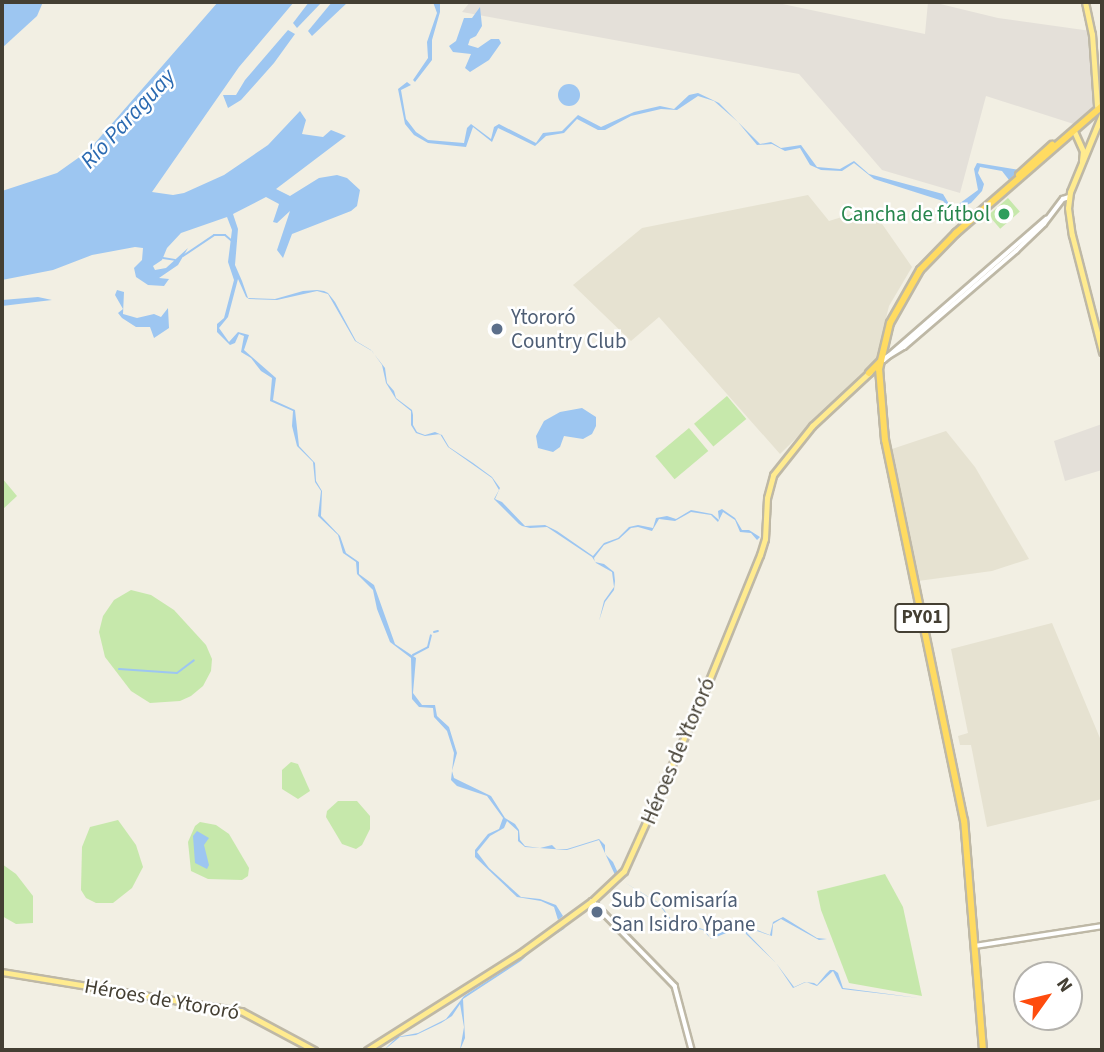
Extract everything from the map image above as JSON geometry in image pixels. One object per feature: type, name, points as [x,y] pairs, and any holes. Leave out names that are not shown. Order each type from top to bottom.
[{"type":"highway","name":"PY01","points":[[983,1050],[964,821],[885,440],[881,367],[890,323],[910,284],[939,249],[1101,104]]},
{"type":"highway","points":[[868,374],[881,367]]},
{"type":"highway","points":[[868,374],[881,367]]},
{"type":"main road","points":[[1085,2],[1101,104]]},
{"type":"main road","points":[[1102,114],[1069,197],[1068,218],[1102,352]]},
{"type":"main road","points":[[1073,130],[1080,143],[1082,164]]},
{"type":"main road","points":[[1080,143],[1093,141]]},
{"type":"main road","name":"Héroes de Ytororó","points":[[367,1050],[491,974],[592,901],[621,876],[699,705],[765,536],[767,498],[775,471],[812,426],[868,374]]},
{"type":"main road","name":"Héroes de Ytororó","points":[[2,972],[241,1011],[314,1050]]},
{"type":"street","points":[[881,367],[889,357],[1014,249],[1063,199],[1069,197]]},
{"type":"street","points":[[592,901],[675,986],[691,1050]]},
{"type":"street","points":[[975,946],[1102,926]]},
{"type":"shaded area","points":[[470,2],[773,2],[925,34],[928,2],[932,2],[998,18],[1091,31],[1097,113],[1080,126],[986,96],[960,193],[882,170],[799,74],[462,12]]},
{"type":"shaded area","points":[[808,195],[829,221],[871,208],[912,267],[889,306],[876,360],[780,454],[659,317],[631,341],[573,285],[642,228]]},
{"type":"shaded area","points":[[1102,424],[1102,470],[1065,481],[1054,441]]},
{"type":"shaded area","points":[[946,431],[975,467],[1029,559],[992,571],[918,581],[892,449]]},
{"type":"shaded area","points":[[1052,623],[1102,743],[1102,799],[987,827],[971,745],[960,745],[958,736],[968,733],[951,649]]},
{"type":"green space","name":"Cancha de fútbol","points":[[1008,198],[1020,212],[1000,229],[988,215]]},
{"type":"green space","points":[[727,396],[746,419],[713,447],[694,424]]},
{"type":"green space","points":[[689,428],[708,451],[675,479],[655,456]]},
{"type":"green space","points":[[2,478],[17,496],[2,510]]},
{"type":"green space","points":[[131,590],[151,595],[174,610],[206,645],[212,659],[211,671],[203,686],[191,696],[180,701],[150,703],[131,691],[105,657],[99,632],[103,616],[114,600]]},
{"type":"green space","points":[[291,762],[298,764],[310,791],[298,799],[282,789],[282,770]]},
{"type":"green space","points":[[338,801],[357,801],[370,816],[370,829],[362,845],[356,849],[342,844],[326,817],[327,811]]},
{"type":"green space","points":[[118,820],[136,845],[143,867],[132,888],[113,903],[96,903],[86,898],[81,890],[82,847],[90,827]]},
{"type":"green space","points":[[200,822],[216,825],[229,834],[249,868],[248,876],[242,880],[208,879],[191,871],[188,842],[195,826]]},
{"type":"green space","points":[[2,864],[16,874],[33,896],[33,923],[16,924],[2,916]]},
{"type":"green space","points":[[885,874],[903,907],[922,996],[849,983],[821,910],[817,891]]},
{"type":"water","points":[[2,2],[43,2],[37,16],[2,48]]},
{"type":"water","name":"Río Paraguay","points":[[218,2],[294,2],[239,67],[152,192],[173,195],[184,193],[224,175],[268,145],[300,111],[306,120],[302,134],[323,137],[331,130],[346,136],[276,189],[290,196],[319,178],[337,175],[347,178],[360,190],[357,206],[351,211],[292,234],[283,258],[277,250],[290,211],[277,223],[273,222],[279,204],[266,197],[233,214],[238,229],[235,265],[248,298],[275,299],[317,290],[328,293],[356,341],[372,351],[355,341],[328,294],[317,291],[277,300],[249,299],[246,297],[238,279],[228,317],[219,328],[229,342],[238,332],[249,335],[244,350],[276,378],[273,400],[295,410],[299,446],[315,463],[316,481],[322,491],[321,516],[340,536],[346,553],[359,562],[359,574],[374,585],[395,644],[416,658],[413,693],[422,705],[435,705],[437,716],[449,727],[457,753],[452,771],[454,753],[447,731],[434,717],[433,708],[419,707],[412,699],[411,658],[390,642],[377,609],[373,590],[357,574],[356,562],[343,553],[338,535],[318,516],[321,491],[315,482],[313,462],[297,446],[292,426],[293,411],[270,401],[272,378],[241,352],[244,336],[239,334],[235,343],[230,345],[217,332],[217,324],[224,318],[234,280],[228,262],[232,230],[227,217],[181,233],[167,248],[162,260],[153,266],[155,270],[166,268],[188,248],[178,265],[159,278],[169,279],[164,286],[148,285],[136,277],[134,268],[142,260],[143,248],[135,247],[92,255],[53,270],[2,280],[2,191],[57,173],[88,151]]},
{"type":"water","points":[[309,2],[322,2],[297,28],[293,23]]},
{"type":"water","points":[[332,2],[348,2],[312,36],[308,31]]},
{"type":"water","points":[[433,2],[440,2],[440,12],[432,40],[432,60],[415,82],[413,80],[428,58],[427,42],[437,13]]},
{"type":"water","points":[[480,7],[482,26],[468,45],[478,48],[491,39],[499,39],[501,43],[489,60],[470,72],[465,68],[471,54],[453,52],[449,46],[456,41],[464,18],[472,18]]},
{"type":"water","points":[[288,30],[295,34],[274,63],[241,100],[228,108],[223,95],[236,95],[245,80]]},
{"type":"water","points":[[407,82],[411,85],[401,90],[406,119],[416,132],[428,140],[464,143],[467,128],[471,124],[491,139],[494,127],[499,124],[536,143],[543,133],[562,131],[578,115],[601,127],[634,112],[660,106],[674,109],[689,95],[698,93],[719,103],[738,122],[714,101],[698,96],[677,110],[661,109],[631,116],[605,130],[598,130],[577,119],[564,133],[546,136],[535,146],[498,128],[492,142],[473,127],[466,147],[428,143],[414,135],[405,124],[398,89]]},
{"type":"water","points":[[569,84],[577,87],[580,95],[577,103],[569,106],[561,103],[558,95],[561,87]]},
{"type":"water","points":[[738,122],[760,144],[771,142],[781,148],[801,145],[817,167],[840,169],[854,161],[869,174],[943,194],[952,209],[978,190],[974,169],[977,163],[1019,170],[1009,180],[1002,171],[980,167],[978,173],[984,184],[982,191],[971,203],[953,211],[943,201],[874,179],[854,163],[842,171],[821,170],[810,165],[800,148],[785,151],[772,144],[757,145]]},
{"type":"water","points":[[117,290],[124,292],[123,314],[137,318],[154,314],[161,317],[168,308],[169,328],[154,338],[150,327],[136,327],[122,318],[118,313],[123,309],[115,295]]},
{"type":"water","points":[[38,297],[52,300],[2,306],[2,300]]},
{"type":"water","points":[[374,354],[385,368],[387,383],[396,398],[412,410],[413,425],[417,432],[425,435],[435,432],[440,434],[425,436],[416,433],[411,425],[411,411],[396,399],[386,383],[382,365]]},
{"type":"water","points":[[582,408],[596,417],[592,434],[583,439],[564,436],[560,447],[553,452],[538,448],[536,436],[544,421],[560,412]]},
{"type":"water","points":[[440,434],[449,447],[492,477],[500,488],[495,499],[502,502],[525,526],[545,525],[593,556],[604,543],[618,538],[629,527],[638,525],[653,528],[656,518],[667,516],[676,519],[691,510],[712,514],[719,520],[718,522],[711,515],[691,512],[675,521],[659,519],[652,531],[631,528],[619,539],[604,545],[594,558],[595,561],[547,527],[530,528],[519,524],[494,499],[499,490],[492,478],[448,447]]},
{"type":"water","points":[[722,509],[735,518],[742,530],[749,530],[760,537],[757,540],[751,533],[740,532],[735,520],[723,512],[719,520],[718,511]]},
{"type":"water","points":[[595,562],[604,564],[614,572],[615,581],[614,590],[605,602],[599,621],[604,601],[614,587],[612,572]]},
{"type":"water","points":[[452,771],[454,778],[491,796],[505,818],[515,824],[525,846],[540,848],[552,845],[556,849],[567,849],[599,839],[605,845],[605,853],[599,840],[567,850],[525,847],[518,841],[518,831],[507,821],[504,828],[490,836],[477,852],[489,868],[521,897],[540,899],[556,905],[563,916],[558,920],[554,907],[541,901],[517,897],[475,857],[475,850],[488,834],[499,829],[503,818],[487,796],[457,786],[451,780]]},
{"type":"water","points":[[197,831],[209,838],[204,845],[209,865],[207,869],[195,863],[193,836]]},
{"type":"water","points":[[606,855],[618,873],[615,875]]},
{"type":"water","points":[[589,907],[569,921],[564,929],[538,945],[521,961],[463,999],[465,1038],[460,1050],[464,1027],[460,1004],[452,1016],[441,1023],[416,1035],[400,1037],[384,1050],[397,1037],[418,1033],[446,1019],[464,996],[515,963],[540,941],[562,929],[567,921]]},
{"type":"water","points":[[783,917],[817,938],[827,939],[819,940],[781,919],[773,924],[772,936],[757,931],[747,933],[776,963],[745,933],[734,930],[757,930],[770,935],[773,922]]},
{"type":"water","points":[[734,930],[711,939],[721,932]]},
{"type":"water","points":[[830,970],[834,970],[838,973],[843,988],[919,998],[842,989],[833,971],[817,986],[806,982],[817,985]]},
{"type":"waterway","points":[[183,256],[214,235],[225,235],[231,240]]},
{"type":"waterway","points":[[163,258],[175,260]]},
{"type":"waterway","points":[[434,632],[438,631]]},
{"type":"waterway","points":[[413,655],[428,647],[431,635]]},
{"type":"waterway","points":[[119,669],[177,673],[194,660]]},
{"type":"place","name":"Cancha de fútbol","points":[[1004,214]]},
{"type":"place","name":"Ytororó Country Club","points":[[497,329]]},
{"type":"place","name":"Sub Comisaría San Isidro Ypane","points":[[597,912]]}]
